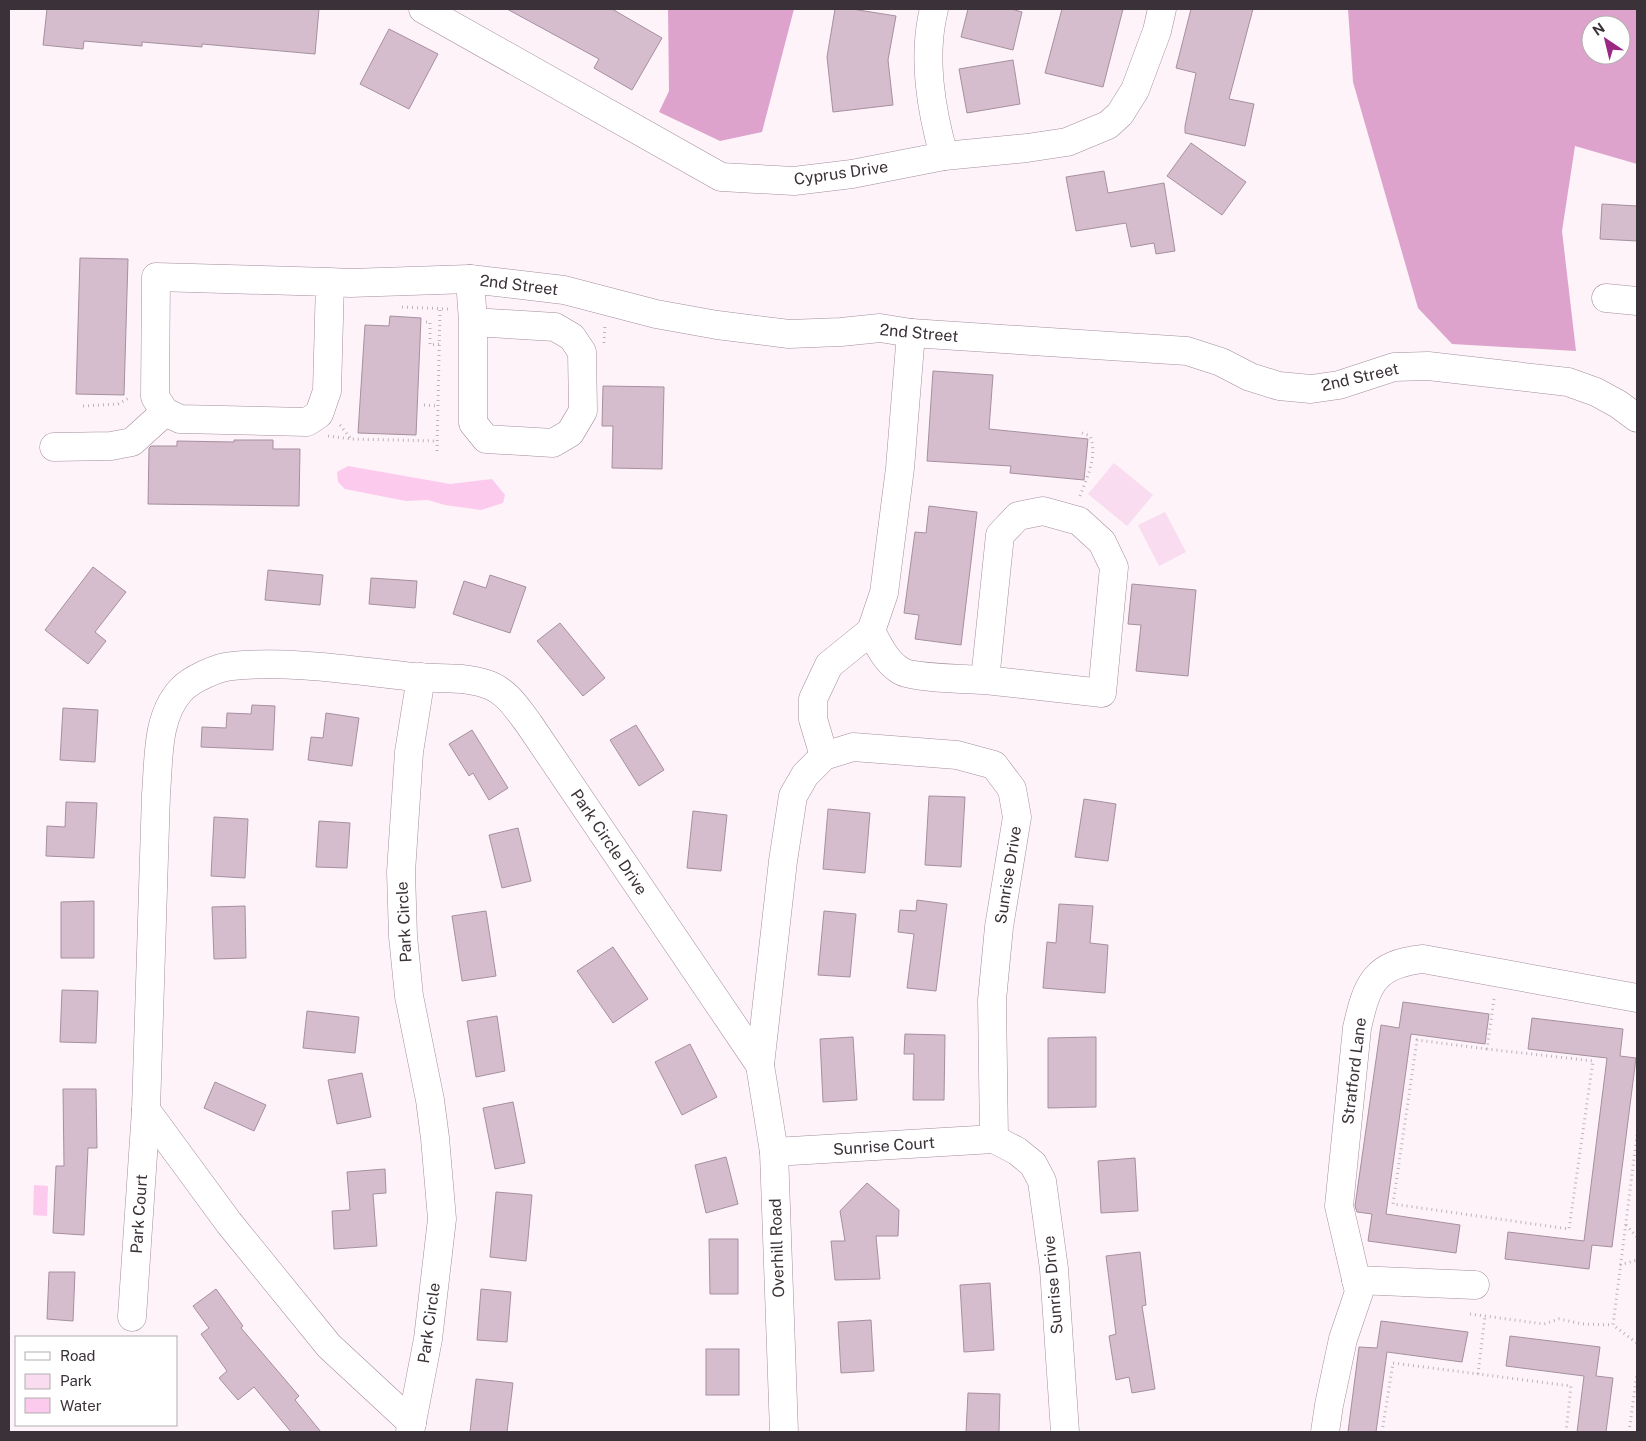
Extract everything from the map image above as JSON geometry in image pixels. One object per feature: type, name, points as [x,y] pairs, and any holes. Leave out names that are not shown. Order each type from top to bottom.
[{"type":"street","name":"Cyprus Drive","points":[[423,9],[721,177],[794,181],[852,174],[944,156],[1067,142],[1108,125],[1120,114],[1135,90],[1157,31],[1162,9]]},
{"type":"street","points":[[934,9],[931,22],[928,72],[936,126],[944,156]]},
{"type":"street","name":"2nd Street","points":[[165,412],[155,397],[156,278],[330,282],[470,279],[564,290],[656,314],[789,334],[880,328],[911,334],[1187,351],[1221,362],[1250,377],[1279,386],[1311,389],[1339,384],[1394,367],[1428,366],[1568,382],[1596,392],[1618,404],[1637,418]]},
{"type":"street","points":[[470,279],[474,322],[472,423],[486,439],[553,443],[570,433],[583,411],[582,352],[572,337],[555,327],[474,322]]},
{"type":"street","points":[[54,447],[111,446],[132,442],[165,412],[180,419],[307,422],[319,414],[327,391],[330,282]]},
{"type":"street","points":[[1606,298],[1637,301]]},
{"type":"street","points":[[824,756],[813,719],[813,699],[829,665],[871,631],[884,592],[900,468],[911,334]]},
{"type":"street","points":[[871,631],[891,663],[902,672],[1102,693],[1114,567],[1102,542],[1079,521],[1044,510],[1018,516],[1000,535],[985,680]]},
{"type":"street","points":[[146,1110],[156,794],[160,742],[163,723],[169,708],[182,689],[200,676],[230,666],[284,665],[421,677]]},
{"type":"street","name":"Park Circle Drive","points":[[421,677],[448,678],[485,683],[510,699],[530,724],[760,1065]]},
{"type":"street","name":"Park Circle","points":[[411,1427],[428,1339],[442,1219],[436,1138],[409,996],[403,936],[401,872],[409,752],[421,677]]},
{"type":"street","name":"Sunrise Drive","points":[[760,1065],[783,861],[793,796],[805,775],[824,756],[853,746],[957,755],[994,765],[1012,789],[1017,817],[999,928],[992,1000],[994,1139],[1017,1151],[1033,1164],[1042,1181],[1054,1269],[1065,1432]]},
{"type":"street","name":"Stratford Lane","points":[[1325,1432],[1344,1339],[1358,1292],[1339,1206],[1357,1028],[1364,999],[1375,980],[1386,968],[1404,961],[1423,959],[1637,998]]},
{"type":"street","name":"Overhill Road","points":[[760,1065],[774,1152],[784,1432]]},
{"type":"street","name":"Park Circle","points":[[146,1110],[229,1223],[329,1346],[411,1427]]},
{"type":"street","name":"Park Court","points":[[132,1317],[146,1110]]},
{"type":"street","name":"Sunrise Court","points":[[774,1152],[994,1139]]},
{"type":"street","points":[[1356,1280],[1475,1285]]},
{"type":"path","points":[[437,451],[440,308]]},
{"type":"path","points":[[426,322],[430,322],[430,345],[440,344]]},
{"type":"path","points":[[84,406],[118,404],[136,394]]},
{"type":"path","points":[[424,405],[438,406]]},
{"type":"path","points":[[335,418],[351,439]]},
{"type":"path","points":[[322,430],[327,436],[351,439],[438,441]]},
{"type":"path","points":[[1076,504],[1090,468],[1093,443],[1090,436],[1082,433]]},
{"type":"path","points":[[1487,1048],[1494,999]]},
{"type":"path","points":[[1417,1040],[1487,1048],[1593,1061],[1569,1228],[1393,1204],[1417,1040]]},
{"type":"path","points":[[1612,1325],[1637,1135]]},
{"type":"path","points":[[1626,1225],[1637,1237]]},
{"type":"path","points":[[1620,1265],[1637,1260]]},
{"type":"path","points":[[1470,1314],[1544,1324],[1559,1319],[1582,1324],[1612,1325],[1637,1343]]},
{"type":"path","points":[[1478,1374],[1485,1316]]},
{"type":"path","points":[[1382,1432],[1393,1363],[1572,1386],[1566,1432]]},
{"type":"path","points":[[1629,1432],[1637,1373]]},
{"type":"green space","points":[[1114,463],[1153,495],[1127,526],[1088,494]]},
{"type":"green space","points":[[1165,512],[1186,552],[1159,566],[1138,525]]},
{"type":"shaded area","points":[[668,9],[794,9],[762,132],[720,141],[659,112],[669,91]]},
{"type":"shaded area","points":[[1348,9],[1637,9],[1637,164],[1575,146],[1562,231],[1576,351],[1452,344],[1418,308],[1353,82]]},
{"type":"water","points":[[348,466],[450,484],[492,479],[505,495],[503,503],[481,510],[445,505],[428,500],[406,501],[345,489],[338,482],[337,472]]},
{"type":"water","points":[[34,1185],[48,1186],[47,1216],[33,1215]]},
{"type":"building","points":[[47,9],[319,9],[315,54],[202,44],[202,47],[142,42],[142,46],[84,41],[83,49],[43,45]]},
{"type":"building","points":[[507,9],[612,9],[662,38],[632,90],[594,68],[599,59]]},
{"type":"building","points":[[835,9],[852,9],[896,16],[888,60],[893,105],[833,112],[827,57]]},
{"type":"building","points":[[968,9],[1011,9],[1022,12],[1013,50],[961,37]]},
{"type":"building","points":[[1062,9],[1123,9],[1103,87],[1045,73]]},
{"type":"building","points":[[1191,9],[1253,9],[1229,99],[1254,104],[1245,146],[1185,133],[1196,73],[1176,68]]},
{"type":"building","points":[[389,29],[438,54],[409,109],[360,84]]},
{"type":"building","points":[[1013,60],[1020,104],[967,113],[959,69]]},
{"type":"building","points":[[1191,143],[1246,182],[1222,215],[1167,176]]},
{"type":"building","points":[[1104,171],[1108,193],[1164,183],[1175,251],[1156,254],[1154,243],[1131,247],[1126,223],[1076,231],[1066,177]]},
{"type":"building","points":[[1602,204],[1637,206],[1637,241],[1600,239]]},
{"type":"building","points":[[80,258],[128,259],[124,395],[76,394]]},
{"type":"building","points":[[390,316],[421,318],[416,435],[358,433],[365,325],[389,326]]},
{"type":"building","points":[[933,371],[993,375],[989,429],[1088,439],[1084,480],[1010,473],[1011,466],[927,461]]},
{"type":"building","points":[[603,386],[664,387],[662,469],[612,468],[613,426],[602,426]]},
{"type":"building","points":[[234,440],[273,440],[273,449],[300,449],[299,506],[148,504],[149,448],[151,446],[177,446],[177,441],[234,442]]},
{"type":"building","points":[[929,506],[977,512],[961,645],[915,639],[919,615],[904,613],[915,532],[926,533]]},
{"type":"building","points":[[93,567],[126,592],[95,632],[106,641],[88,664],[45,630]]},
{"type":"building","points":[[268,570],[323,575],[320,605],[265,600]]},
{"type":"building","points":[[490,575],[526,587],[510,633],[453,614],[464,581],[486,588]]},
{"type":"building","points":[[371,578],[417,581],[415,608],[369,604]]},
{"type":"building","points":[[1132,584],[1196,590],[1188,676],[1136,671],[1141,625],[1128,624]]},
{"type":"building","points":[[560,623],[605,678],[583,696],[537,641]]},
{"type":"building","points":[[252,705],[275,706],[273,750],[201,747],[202,727],[226,728],[227,713],[251,714]]},
{"type":"building","points":[[63,708],[98,710],[95,762],[60,760]]},
{"type":"building","points":[[326,713],[359,718],[352,766],[308,760],[311,737],[323,738]]},
{"type":"building","points":[[636,725],[664,770],[639,786],[610,740]]},
{"type":"building","points":[[472,730],[508,788],[489,800],[473,773],[469,776],[449,744]]},
{"type":"building","points":[[929,796],[965,797],[961,867],[925,865]]},
{"type":"building","points":[[1084,799],[1116,804],[1108,861],[1075,857]]},
{"type":"building","points":[[66,802],[97,803],[94,858],[46,856],[47,826],[65,827]]},
{"type":"building","points":[[828,809],[870,813],[865,873],[823,869]]},
{"type":"building","points":[[693,811],[727,815],[721,871],[687,868]]},
{"type":"building","points":[[214,817],[248,819],[245,878],[211,876]]},
{"type":"building","points":[[319,821],[350,823],[347,868],[316,867]]},
{"type":"building","points":[[518,828],[531,881],[502,888],[489,835]]},
{"type":"building","points":[[917,900],[947,904],[936,991],[907,988],[914,934],[898,932],[900,910],[916,911]]},
{"type":"building","points":[[94,901],[94,958],[61,958],[61,902]]},
{"type":"building","points":[[1059,904],[1093,906],[1090,943],[1108,945],[1105,993],[1043,988],[1047,942],[1056,943]]},
{"type":"building","points":[[245,906],[246,958],[214,959],[212,907]]},
{"type":"building","points":[[486,911],[496,976],[462,981],[452,916]]},
{"type":"building","points":[[824,911],[856,914],[850,977],[818,975]]},
{"type":"building","points":[[613,947],[648,999],[613,1023],[577,971]]},
{"type":"building","points":[[62,990],[98,991],[96,1043],[60,1042]]},
{"type":"building","points":[[1403,1002],[1489,1014],[1485,1044],[1411,1034],[1386,1214],[1460,1225],[1456,1253],[1368,1241],[1372,1214],[1357,1212],[1355,1206],[1381,1025],[1399,1028]]},
{"type":"building","points":[[307,1011],[359,1017],[355,1053],[303,1048]]},
{"type":"building","points":[[497,1016],[505,1071],[476,1077],[467,1021]]},
{"type":"building","points":[[1532,1018],[1623,1029],[1620,1056],[1636,1058],[1612,1247],[1592,1245],[1589,1269],[1505,1259],[1508,1232],[1584,1241],[1607,1058],[1528,1049]]},
{"type":"building","points":[[905,1034],[945,1035],[944,1100],[913,1100],[914,1054],[904,1054]]},
{"type":"building","points":[[853,1037],[857,1100],[823,1102],[820,1039]]},
{"type":"building","points":[[1096,1037],[1096,1107],[1048,1108],[1048,1038]]},
{"type":"building","points":[[690,1044],[717,1097],[682,1115],[655,1062]]},
{"type":"building","points":[[362,1073],[371,1117],[337,1124],[328,1080]]},
{"type":"building","points":[[215,1082],[266,1105],[254,1131],[204,1108]]},
{"type":"building","points":[[63,1089],[96,1089],[97,1148],[88,1148],[84,1235],[53,1233],[56,1166],[64,1166]]},
{"type":"building","points":[[513,1102],[525,1163],[495,1169],[483,1108]]},
{"type":"building","points":[[726,1157],[738,1204],[706,1213],[695,1165]]},
{"type":"building","points":[[1135,1158],[1138,1211],[1101,1213],[1098,1161]]},
{"type":"building","points":[[385,1169],[386,1193],[373,1194],[377,1246],[334,1249],[332,1211],[350,1210],[347,1172]]},
{"type":"building","points":[[867,1183],[899,1210],[898,1236],[876,1236],[880,1279],[835,1280],[831,1241],[845,1241],[840,1211]]},
{"type":"building","points":[[496,1192],[532,1195],[526,1261],[490,1257]]},
{"type":"building","points":[[709,1239],[738,1239],[738,1294],[710,1294]]},
{"type":"building","points":[[1140,1252],[1146,1305],[1142,1306],[1155,1389],[1132,1393],[1129,1377],[1116,1380],[1109,1336],[1116,1334],[1106,1256]]},
{"type":"building","points":[[49,1272],[75,1272],[73,1321],[47,1319]]},
{"type":"building","points":[[990,1283],[994,1350],[964,1352],[960,1285]]},
{"type":"building","points":[[216,1289],[243,1326],[241,1328],[299,1396],[295,1400],[321,1432],[291,1432],[254,1387],[238,1400],[219,1378],[227,1371],[201,1334],[209,1328],[193,1306]]},
{"type":"building","points":[[481,1289],[511,1292],[507,1342],[477,1340]]},
{"type":"building","points":[[871,1320],[874,1371],[841,1373],[838,1322]]},
{"type":"building","points":[[1381,1321],[1468,1332],[1462,1362],[1387,1352],[1376,1432],[1348,1432],[1359,1347],[1377,1348]]},
{"type":"building","points":[[1510,1336],[1600,1347],[1596,1376],[1613,1378],[1606,1432],[1577,1432],[1584,1376],[1506,1366]]},
{"type":"building","points":[[706,1349],[739,1349],[739,1395],[706,1395]]},
{"type":"building","points":[[476,1379],[513,1383],[507,1432],[470,1432]]},
{"type":"building","points":[[968,1393],[1000,1394],[999,1432],[966,1432]]}]
